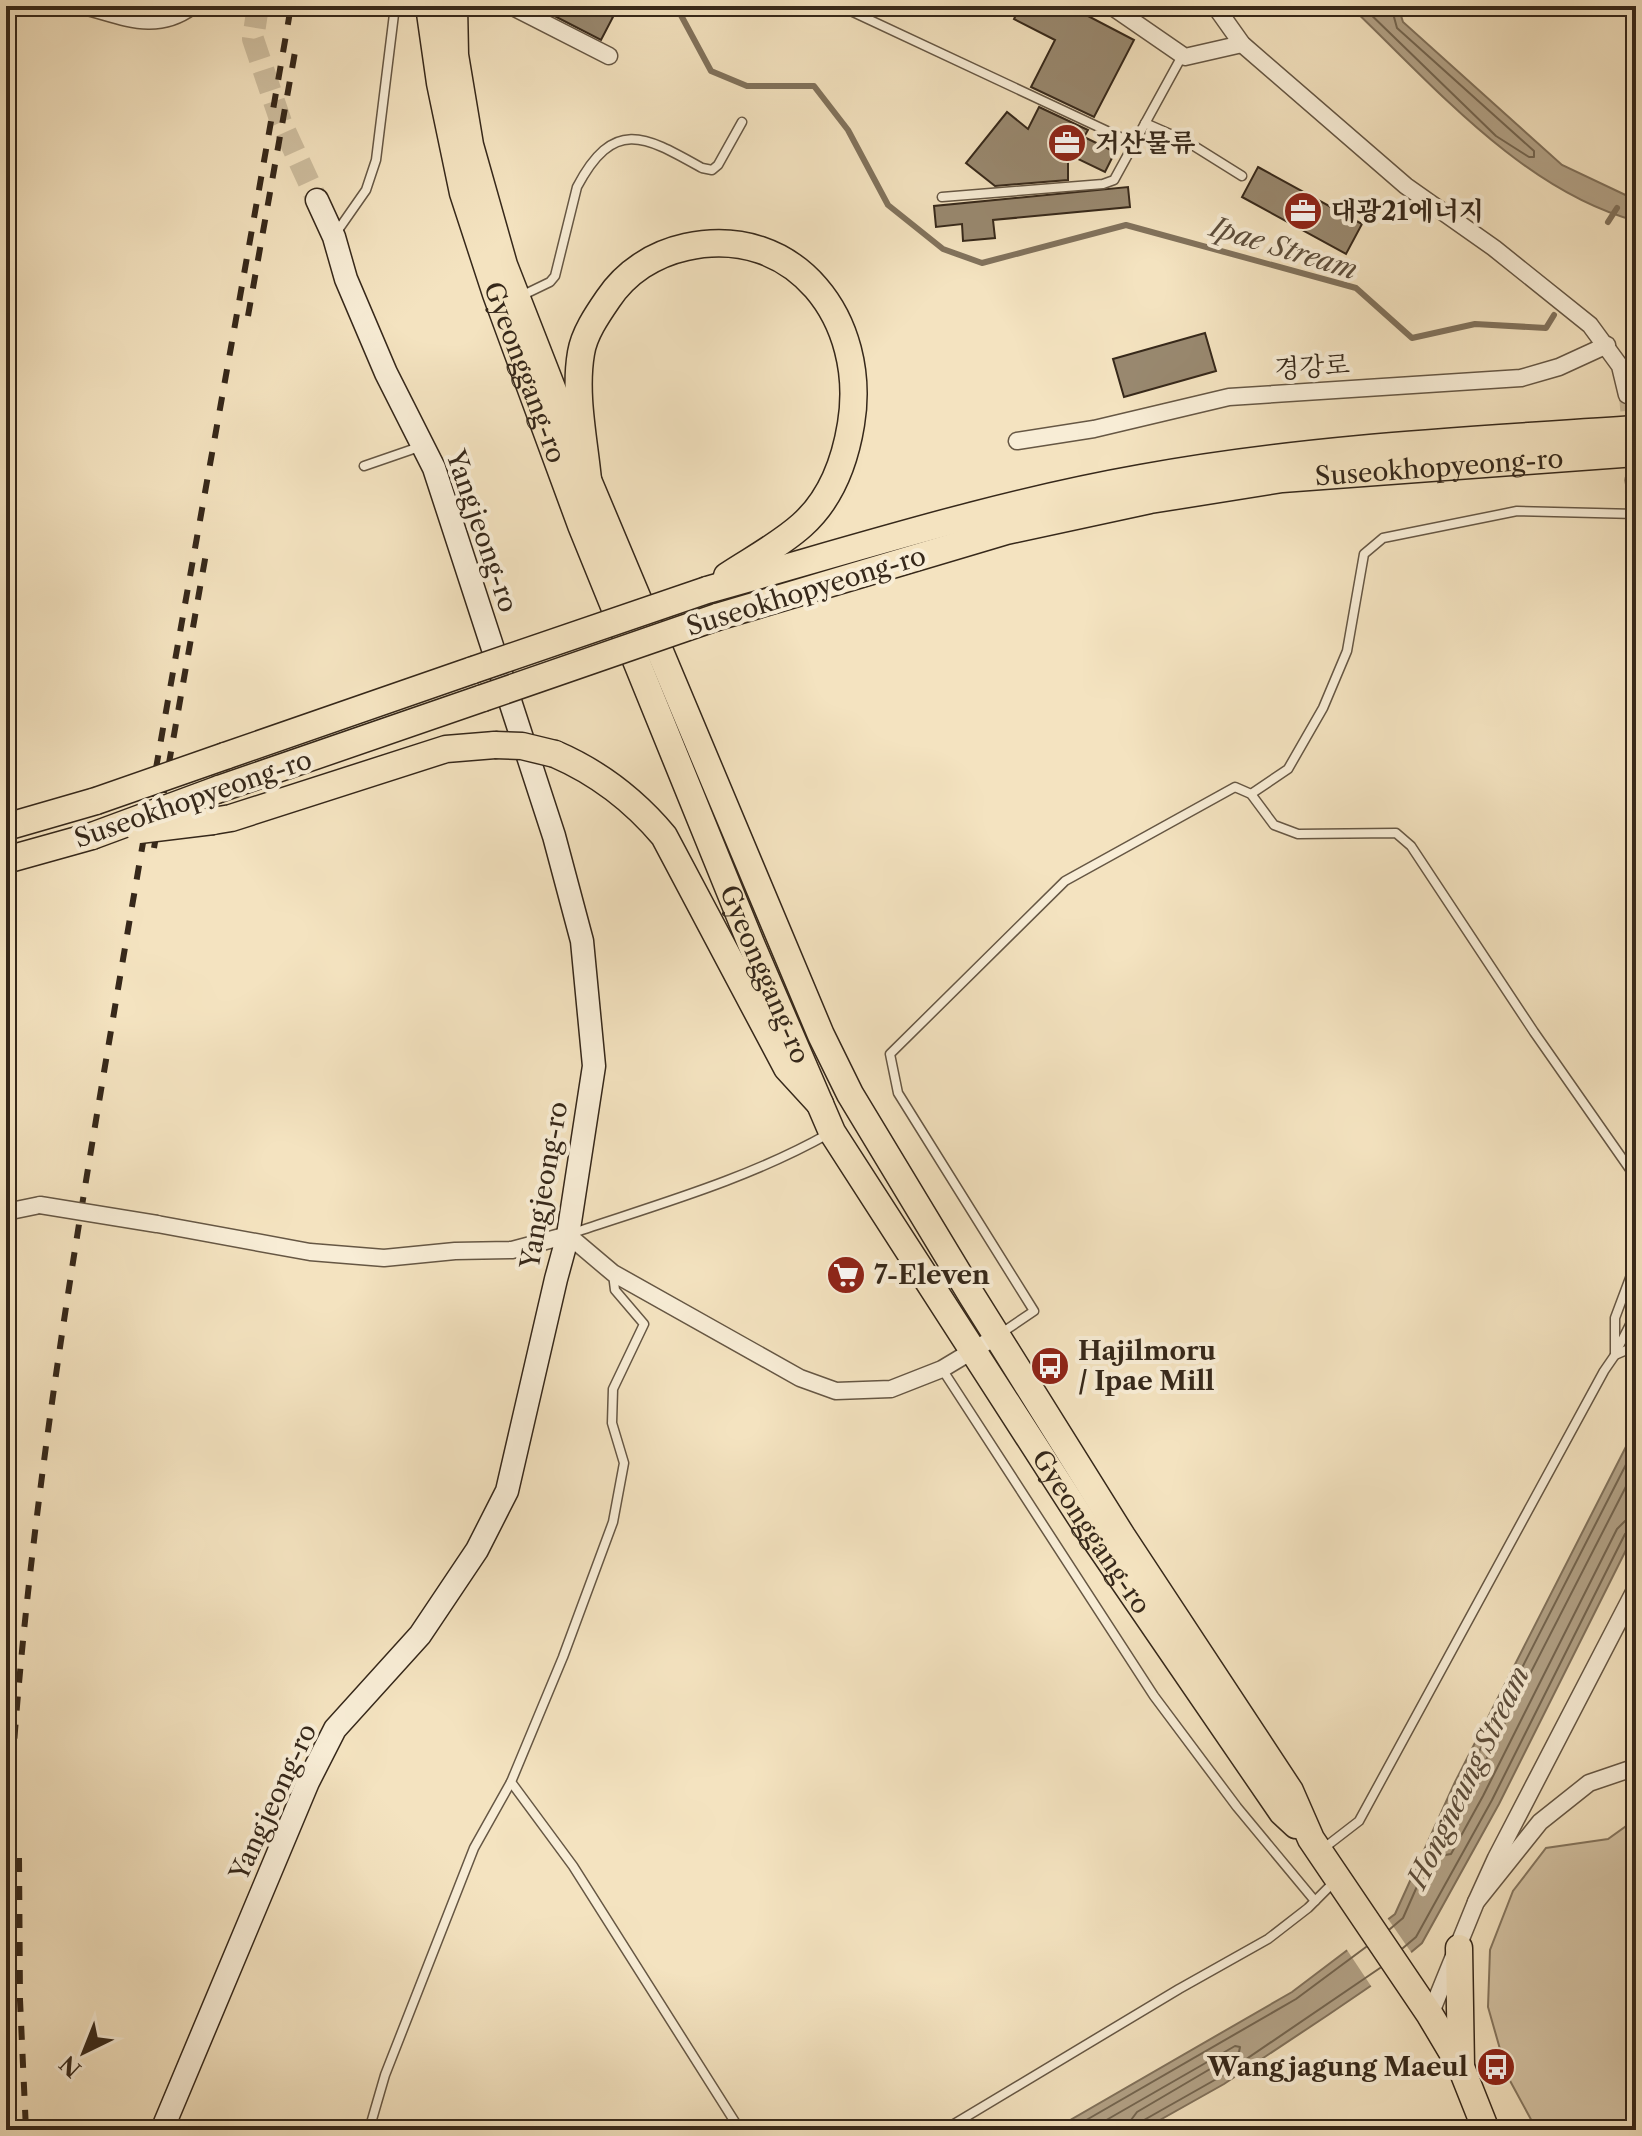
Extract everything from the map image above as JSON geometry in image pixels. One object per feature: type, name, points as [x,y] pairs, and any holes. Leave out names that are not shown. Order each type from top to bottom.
[{"type":"main road","name":"Gyeonggang-ro","points":[[429,6],[440,83],[463,193],[496,294],[581,525],[752,946],[832,1132],[1088,1529],[1282,1812],[1315,1845]]},
{"type":"main road","name":"Gyeonggang-ro","points":[[454,6],[455,55],[470,145],[504,265],[588,480],[821,1035],[873,1134],[997,1336],[1122,1536],[1290,1791],[1315,1845],[1430,2015],[1461,2067],[1486,2130]]},
{"type":"main road","name":"Yangjeong-ro","points":[[162,2130],[308,1782],[335,1729],[420,1635],[477,1550],[507,1491],[568,1235],[594,1066],[582,941],[554,836],[434,468],[380,359],[317,200]]},
{"type":"main road","points":[[588,480],[580,401],[581,353],[590,327],[614,289],[650,259],[674,249],[698,244],[732,243],[760,250],[794,266],[817,287],[837,315],[848,345],[855,397],[843,464],[832,487],[803,525],[707,590]]},
{"type":"main road","name":"Suseokhopyeong-ro","points":[[14,825],[96,801],[707,590],[990,511],[1140,478],[1244,461],[1439,442],[1636,429]]},
{"type":"main road","name":"Suseokhopyeong-ro","points":[[11,858],[92,836],[717,617],[1006,531],[1150,500],[1282,479],[1636,453]]},
{"type":"main road","points":[[92,836],[231,818],[446,749],[522,746],[555,754],[585,767],[613,786],[642,809],[664,836],[787,1068],[820,1104]]},
{"type":"main road","points":[[1459,1948],[1461,2067]]},
{"type":"street","points":[[84,6],[150,23],[180,15],[192,6]]},
{"type":"street","points":[[511,6],[609,56]]},
{"type":"street","points":[[1111,6],[1182,56],[1193,57],[1242,44]]},
{"type":"street","points":[[1215,6],[1242,44],[1406,186],[1494,248],[1590,325],[1620,366],[1627,395]]},
{"type":"street","name":"경강로","points":[[1017,441],[1094,429],[1229,397],[1521,378],[1559,367],[1607,345]]},
{"type":"street","points":[[6,1212],[40,1205],[310,1252],[384,1258],[455,1251],[512,1250],[568,1235],[613,1273],[800,1378],[836,1391],[891,1389],[942,1369],[997,1336]]},
{"type":"street","points":[[1430,2015],[1496,1858],[1636,1588]]},
{"type":"street","points":[[1476,1902],[1553,1809],[1589,1783],[1636,1767]]},
{"type":"lane","points":[[334,237],[366,190],[376,160],[395,6]]},
{"type":"lane","points":[[840,6],[1135,144]]},
{"type":"lane","points":[[942,197],[1111,182],[1117,177],[1182,56]]},
{"type":"lane","points":[[517,298],[550,282],[555,276],[577,187],[607,148],[627,138],[650,141],[702,168],[712,170],[718,165],[742,122]]},
{"type":"lane","points":[[1145,123],[1186,141],[1242,176]]},
{"type":"lane","points":[[364,466],[423,446]]},
{"type":"lane","points":[[1251,794],[1288,769],[1323,708],[1347,651],[1364,554],[1383,538],[1517,511],[1636,514]]},
{"type":"lane","points":[[997,1336],[1034,1311],[898,1093],[890,1054],[1065,881],[1235,787],[1251,794],[1274,825],[1298,834],[1396,833],[1411,846],[1534,1032],[1636,1178]]},
{"type":"lane","points":[[568,1235],[695,1193],[806,1147],[832,1132]]},
{"type":"lane","points":[[1615,1355],[1615,1318],[1636,1262]]},
{"type":"lane","points":[[369,2130],[385,2075],[474,1848],[511,1782],[563,1657],[613,1522],[624,1463],[612,1423],[613,1389],[644,1324],[615,1290],[613,1273]]},
{"type":"lane","points":[[1315,1845],[1359,1821],[1636,1313]]},
{"type":"lane","points":[[1615,1355],[1636,1346]]},
{"type":"lane","points":[[942,1369],[1154,1696],[1237,1807],[1315,1901]]},
{"type":"lane","points":[[511,1782],[573,1866],[740,2130]]},
{"type":"lane","points":[[944,2130],[1268,1939],[1315,1901],[1342,1884]]},
{"type":"shaded area","points":[[1636,1819],[1636,2130],[1539,2130],[1508,2077],[1488,2007],[1490,1950],[1513,1891],[1546,1848],[1608,1839]]},
{"type":"water","points":[[1350,6],[1398,6],[1403,22],[1562,165],[1636,200],[1636,221],[1595,206],[1555,186],[1517,160],[1481,132]]},
{"type":"water","name":"Hongneung Stream","points":[[1636,1427],[1636,1530],[1499,1804],[1422,1943],[1372,1985],[1328,2015],[1224,2084],[1142,2130],[1053,2130],[1292,1992],[1395,1914],[1455,1782]]},
{"type":"pier","points":[[1386,1916],[1413,1955],[1373,1989],[1345,1947]]},
{"type":"building","points":[[535,6],[592,6],[613,17],[601,40]]},
{"type":"building","points":[[1020,6],[1069,6],[1134,40],[1094,117],[1031,87],[1055,40],[1014,19]]},
{"type":"building","points":[[1039,107],[1088,130],[1084,137],[1115,152],[1105,172],[1068,154],[1068,180],[995,186],[966,163],[1007,112],[1028,129]]},
{"type":"building","points":[[1258,167],[1362,224],[1346,254],[1242,197]]},
{"type":"building","points":[[1128,187],[1130,207],[993,220],[995,238],[963,241],[962,224],[936,227],[934,206]]},
{"type":"building","points":[[1205,333],[1216,371],[1124,397],[1113,359]]},
{"type":"waterway","name":"Ipae Stream","points":[[676,6],[711,71],[747,86],[814,86],[848,130],[888,205],[943,249],[982,263],[1126,225],[1356,288],[1412,338],[1475,324],[1546,328],[1554,315]]},
{"type":"waterway","name":"Ipae Stream","points":[[1608,222],[1617,208]]},
{"type":"tunnel","points":[[258,6],[253,39],[281,122],[317,200]]},
{"type":"tunnel","points":[[1627,395],[1634,480]]},
{"type":"railway","points":[[14,2130],[6,1961],[7,1860],[23,1640],[35,1530],[65,1311],[119,983],[291,6]]},
{"type":"railway","points":[[248,316],[295,52]]},
{"type":"railway","points":[[154,848],[207,548]]},
{"type":"railway","points":[[19,1858],[20,2000],[26,2130]]},
{"type":"place","name":"거산물류","points":[[1067,143]]},
{"type":"place","name":"대광21에너지","points":[[1303,211]]},
{"type":"place","name":"7-Eleven","points":[[846,1275]]},
{"type":"place","name":"Hajilmoru / Ipae Mill","points":[[1050,1366]]},
{"type":"place","name":"Wangjagung Maeul","points":[[1496,2067]]}]
